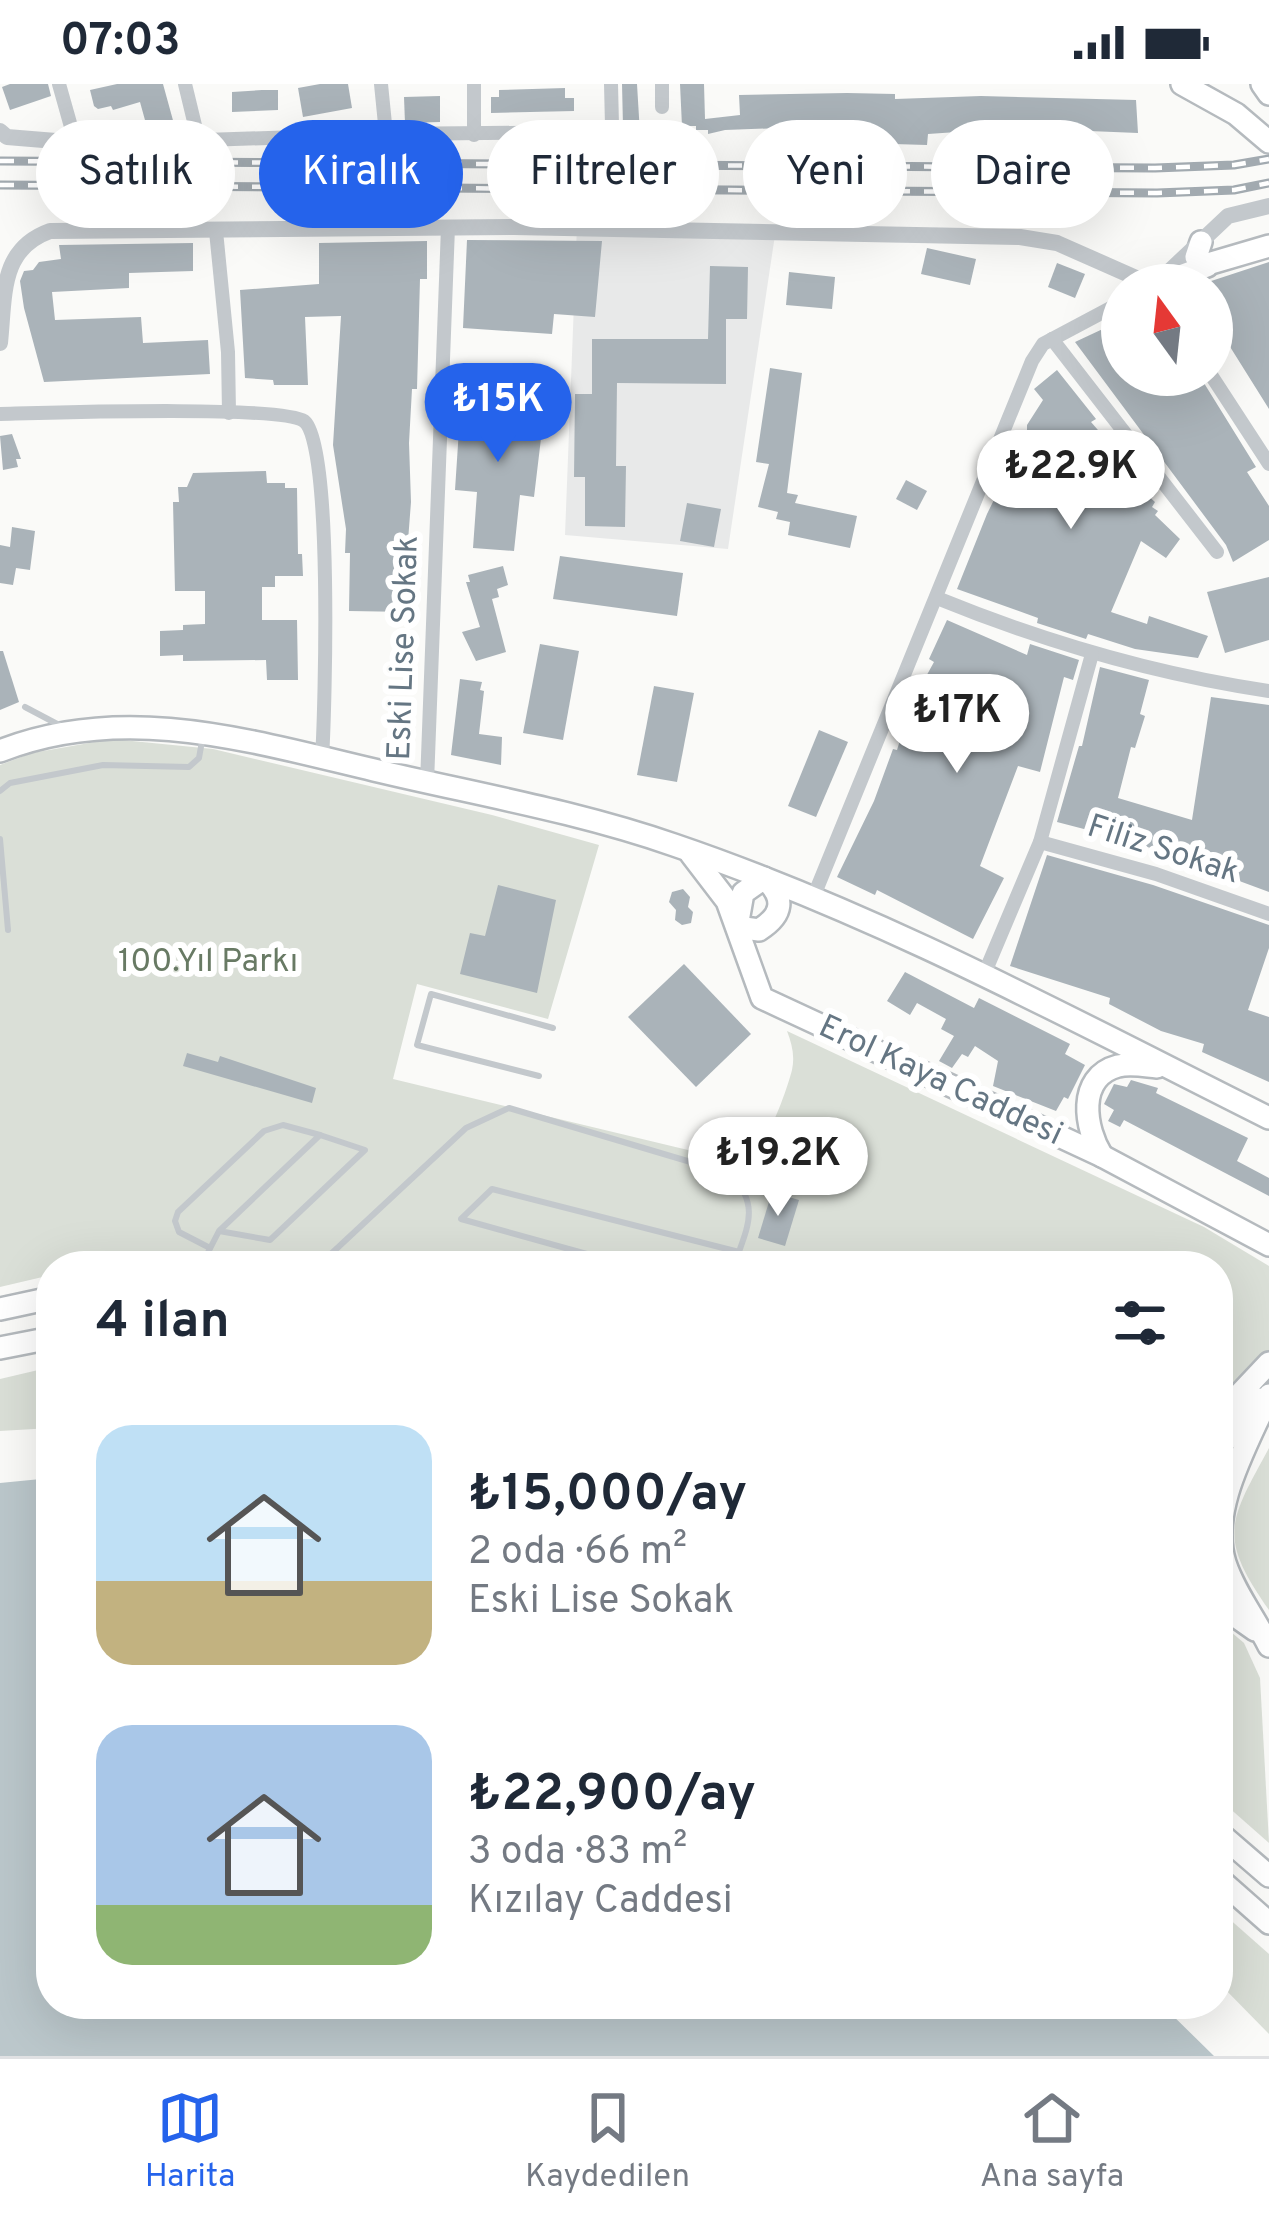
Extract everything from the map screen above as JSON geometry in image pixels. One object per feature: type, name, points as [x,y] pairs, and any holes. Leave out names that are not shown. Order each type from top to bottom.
[{"type":"main road","points":[[1262,84],[1269,94]]},
{"type":"main road","points":[[1200,87],[1269,142]]},
{"type":"main road","points":[[1200,264],[1196,257],[1201,242]]},
{"type":"main road","points":[[1213,264],[1269,246]]},
{"type":"main road","points":[[0,751],[70,731],[122,725],[204,734],[613,825],[813,898],[1269,1118]]},
{"type":"main road","name":"Erol Kaya Caddesi","points":[[686,849],[719,887],[762,998],[1102,1156],[1269,1244]]},
{"type":"main road","points":[[764,878],[781,908],[759,930],[737,927],[743,892],[764,878]]},
{"type":"main road","points":[[1102,1156],[1086,1114],[1098,1080],[1117,1066],[1170,1068]]},
{"type":"main road","points":[[0,1309],[36,1301]]},
{"type":"main road","points":[[0,1348],[36,1341]]},
{"type":"main road","points":[[1233,1401],[1269,1363]]},
{"type":"main road","points":[[1233,1433],[1269,1391]]},
{"type":"main road","points":[[1233,1481],[1269,1391]]},
{"type":"main road","points":[[1233,1578],[1269,1644]]},
{"type":"main road","points":[[1233,1612],[1269,1644]]},
{"type":"main road","points":[[1233,1845],[1269,1876]]},
{"type":"main road","points":[[1233,1891],[1269,1923]]},
{"type":"street","points":[[59,84],[69,120]]},
{"type":"street","points":[[185,84],[194,120]]},
{"type":"street","points":[[381,84],[385,120]]},
{"type":"street","points":[[474,84],[474,135]]},
{"type":"street","points":[[463,135],[601,134],[612,125],[611,84]]},
{"type":"street","points":[[662,84],[662,107]]},
{"type":"street","points":[[0,131],[36,139]]},
{"type":"street","points":[[0,144],[36,146]]},
{"type":"street","points":[[1177,264],[1228,216],[1269,206]]},
{"type":"street","points":[[463,227],[815,230],[1038,238],[1102,264]]},
{"type":"street","points":[[0,343],[3,276],[11,257],[32,238],[50,231],[390,228]]},
{"type":"street","name":"Eski Lise Sokak","points":[[428,783],[448,228]]},
{"type":"street","points":[[216,231],[229,413]]},
{"type":"street","points":[[813,898],[1032,361],[1043,344],[1101,313]]},
{"type":"street","points":[[1052,339],[1217,552]]},
{"type":"street","points":[[1225,396],[1269,464]]},
{"type":"street","points":[[0,414],[229,413],[299,417],[311,427],[317,442],[327,682],[322,758]]},
{"type":"street","points":[[937,598],[1092,654],[1182,677],[1269,691]]},
{"type":"street","points":[[982,977],[1040,842],[1092,654]]},
{"type":"street","name":"Filiz Sokak","points":[[1040,842],[1156,874],[1269,914]]},
{"type":"lane","points":[[25,706],[70,731]]},
{"type":"lane","points":[[0,791],[10,783],[103,765],[189,766],[199,758],[204,734]]},
{"type":"lane","points":[[0,838],[8,930]]},
{"type":"lane","points":[[539,1076],[417,1045],[431,994],[553,1028]]},
{"type":"lane","points":[[334,1251],[466,1128],[509,1108],[731,1174],[747,1191],[751,1211],[739,1251]]},
{"type":"lane","points":[[211,1248],[179,1232],[178,1212],[264,1131],[283,1125],[365,1150],[270,1240],[219,1231]]},
{"type":"lane","points":[[209,1251],[219,1231],[320,1136]]},
{"type":"lane","points":[[576,1251],[461,1219],[493,1190],[735,1251]]},
{"type":"shaded area","points":[[577,228],[775,235],[728,549],[565,535]]},
{"type":"shaded area","points":[[36,1479],[36,2019],[1176,2019],[1214,2056],[0,2056],[0,1483]]},
{"type":"green space","name":"100.Yıl Parkı","points":[[112,739],[213,749],[599,845],[548,1019],[417,984],[393,1079],[742,1163],[766,1137],[785,1093],[793,1060],[787,1031],[1204,1227],[1269,1266],[1269,1364],[1233,1394],[1233,1251],[36,1251],[36,1279],[0,1287],[0,765],[32,753]]},
{"type":"green space","points":[[36,1371],[36,1429],[0,1431],[0,1379]]},
{"type":"green space","points":[[1269,1448],[1269,1610],[1241,1564],[1234,1529],[1245,1494]]},
{"type":"green space","points":[[1233,1634],[1244,1643],[1260,1678],[1269,1843],[1233,1811]]},
{"type":"green space","points":[[1233,1922],[1269,1954],[1269,2034],[1233,1997]]},
{"type":"building","points":[[48,84],[51,96],[10,110],[2,87]]},
{"type":"building","points":[[117,84],[163,84],[173,120],[145,120],[140,102],[98,109],[90,90]]},
{"type":"building","points":[[348,84],[352,108],[303,117],[298,88]]},
{"type":"building","points":[[622,84],[637,84],[639,120],[623,120]]},
{"type":"building","points":[[680,84],[704,84],[705,119],[740,115],[739,95],[1136,100],[1138,133],[1114,132],[1114,120],[931,120],[927,145],[907,144],[907,120],[743,120],[743,129],[719,131],[719,120],[682,120]]},
{"type":"building","points":[[565,88],[565,98],[574,98],[574,111],[491,113],[491,97],[499,97],[499,90]]},
{"type":"building","points":[[278,90],[278,110],[232,112],[232,92]]},
{"type":"building","points":[[440,96],[440,120],[405,120],[404,97]]},
{"type":"building","points":[[467,240],[602,241],[595,317],[554,314],[552,334],[463,328]]},
{"type":"building","points":[[427,241],[409,443],[406,567],[411,567],[410,612],[349,611],[350,553],[345,553],[346,529],[333,445],[341,316],[305,317],[308,385],[274,385],[273,380],[245,378],[240,290],[319,284],[319,243]]},
{"type":"building","points":[[193,243],[193,271],[129,273],[129,288],[52,292],[55,320],[141,317],[143,343],[208,340],[210,374],[44,382],[24,308],[20,281],[24,271],[33,270],[39,262],[61,259],[59,245]]},
{"type":"building","points":[[927,248],[976,259],[970,285],[921,274]]},
{"type":"building","points":[[1269,262],[1269,409],[1233,352],[1233,274]]},
{"type":"building","points":[[1057,263],[1085,274],[1075,298],[1048,287]]},
{"type":"building","points":[[710,266],[748,267],[747,319],[726,319],[726,384],[617,383],[616,466],[626,466],[625,527],[585,526],[585,477],[574,477],[575,394],[592,394],[592,339],[708,339]]},
{"type":"building","points":[[789,272],[835,277],[832,309],[786,305]]},
{"type":"building","points":[[1101,330],[1101,377],[1075,342]]},
{"type":"building","points":[[770,368],[802,373],[787,493],[798,495],[795,503],[857,516],[850,548],[788,535],[790,522],[776,519],[778,512],[758,507],[769,464],[756,462]]},
{"type":"building","points":[[1057,370],[1117,452],[1112,459],[1155,502],[1155,515],[1180,539],[1166,558],[1141,541],[1111,612],[1147,624],[1149,616],[1208,636],[1198,658],[1135,649],[1088,634],[1086,639],[957,589],[1027,425],[1043,400],[1034,389]]},
{"type":"building","points":[[1115,396],[1212,396],[1256,467],[1247,472],[1269,506],[1269,540],[1233,562],[1226,545]]},
{"type":"building","points":[[461,399],[545,405],[534,497],[520,495],[514,551],[473,548],[477,492],[455,490]]},
{"type":"building","points":[[12,434],[21,459],[16,459],[18,467],[3,470],[0,436]]},
{"type":"building","points":[[266,471],[267,483],[297,488],[303,576],[275,576],[275,587],[262,587],[262,620],[297,620],[298,680],[267,680],[266,660],[183,661],[183,655],[160,656],[160,631],[205,624],[205,591],[175,591],[173,502],[179,502],[178,487],[187,487],[193,473]]},
{"type":"building","points":[[906,480],[927,491],[917,510],[896,499]]},
{"type":"building","points":[[687,503],[721,509],[714,547],[680,541]]},
{"type":"building","points":[[12,527],[35,531],[30,570],[16,568],[13,585],[0,583],[0,545],[10,547]]},
{"type":"building","points":[[560,556],[683,573],[677,616],[553,599]]},
{"type":"building","points":[[503,566],[508,585],[497,589],[499,597],[492,599],[506,652],[476,661],[462,632],[480,627],[466,582],[470,582],[468,575]]},
{"type":"building","points":[[1269,577],[1269,640],[1225,653],[1207,592]]},
{"type":"building","points":[[947,620],[1027,655],[1030,644],[1079,660],[1073,680],[1064,677],[1040,772],[1018,766],[980,866],[1004,878],[973,939],[877,890],[875,895],[837,877],[893,749],[897,750]]},
{"type":"building","points":[[540,644],[579,651],[563,740],[523,733]]},
{"type":"building","points":[[0,651],[19,702],[0,710]]},
{"type":"building","points":[[1100,667],[1149,680],[1140,714],[1145,716],[1135,748],[1131,747],[1118,798],[1192,820],[1211,697],[1269,705],[1269,892],[1134,842],[1057,822],[1082,746]]},
{"type":"building","points":[[460,679],[482,682],[479,734],[502,737],[501,765],[451,755]]},
{"type":"building","points":[[654,686],[694,693],[677,782],[637,775]]},
{"type":"building","points":[[819,730],[848,742],[816,817],[788,806]]},
{"type":"building","points":[[1047,855],[1269,925],[1269,948],[1248,1010],[1269,1017],[1269,1082],[1202,1052],[1204,1044],[1161,1031],[1109,1004],[1110,998],[1010,966]]},
{"type":"building","points":[[498,885],[556,900],[537,993],[460,974],[470,933],[485,936]]},
{"type":"building","points":[[683,889],[693,912],[691,923],[682,925],[675,920],[676,910],[669,902],[672,892]]},
{"type":"building","points":[[684,964],[751,1034],[696,1087],[628,1017]]},
{"type":"building","points":[[905,972],[974,1008],[979,998],[1070,1044],[1065,1054],[1085,1065],[1068,1099],[1064,1097],[1056,1111],[993,1086],[998,1061],[975,1046],[952,1068],[939,1061],[954,1036],[941,1029],[946,1019],[917,1003],[910,1015],[887,1001]]},
{"type":"building","points":[[187,1053],[218,1062],[220,1056],[316,1088],[312,1103],[183,1066]]},
{"type":"building","points":[[1131,1080],[1158,1088],[1156,1093],[1248,1138],[1237,1161],[1269,1178],[1269,1196],[1124,1120],[1120,1127],[1108,1121],[1114,1110],[1104,1104],[1114,1084],[1127,1087]]},
{"type":"building","points":[[772,1192],[799,1200],[785,1246],[758,1238]]},
{"type":"railway","points":[[0,161],[1155,168],[1269,159]]},
{"type":"railway","points":[[0,185],[1157,193],[1234,190],[1269,183]]}]
